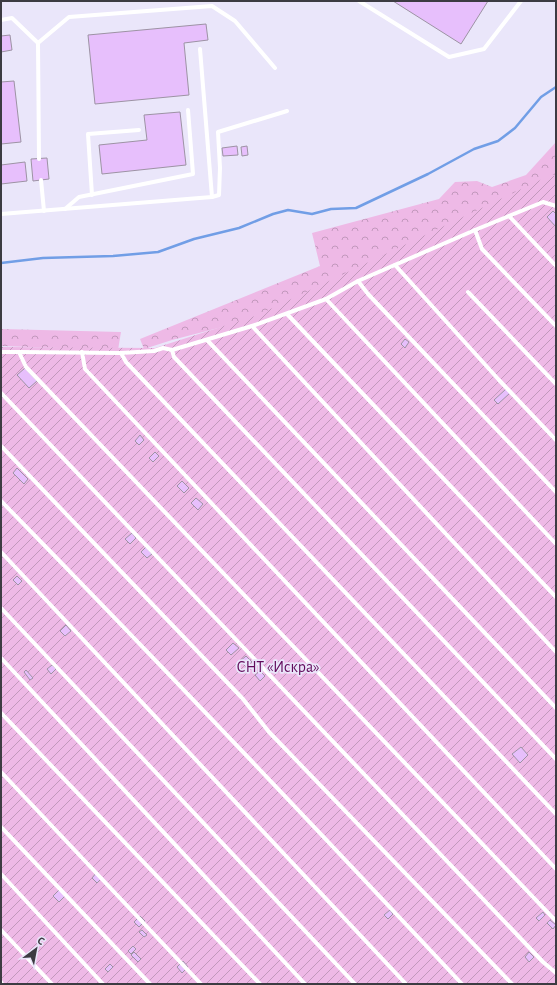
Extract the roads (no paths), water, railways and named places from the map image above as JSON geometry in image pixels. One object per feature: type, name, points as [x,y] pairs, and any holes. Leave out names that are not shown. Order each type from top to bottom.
[{"type":"lane","points":[[358,1],[449,57],[484,49],[521,1]]},
{"type":"lane","points":[[38,43],[69,17],[212,6],[235,21],[275,68]]},
{"type":"lane","points":[[1,20],[12,18],[38,43],[39,159]]},
{"type":"lane","points":[[200,49],[212,197]]},
{"type":"lane","points":[[64,209],[80,198],[193,174],[188,110]]},
{"type":"lane","points":[[1,214],[212,197],[219,195],[220,168],[218,132],[287,111]]},
{"type":"lane","points":[[92,195],[88,134],[139,130]]},
{"type":"lane","points":[[41,180],[44,211]]},
{"type":"lane","points":[[1,352],[121,353],[154,351],[163,348],[172,350],[252,326],[326,299],[358,281],[543,202],[556,206]]},
{"type":"lane","points":[[509,216],[556,266]]},
{"type":"lane","points":[[475,230],[482,249],[556,326]]},
{"type":"lane","points":[[395,265],[499,380],[556,440]]},
{"type":"lane","points":[[358,281],[368,294],[556,492]]},
{"type":"lane","points":[[468,292],[556,384]]},
{"type":"lane","points":[[326,299],[556,544]]},
{"type":"lane","points":[[287,314],[556,597]]},
{"type":"lane","points":[[252,326],[556,652]]},
{"type":"lane","points":[[207,340],[556,708]]},
{"type":"lane","points":[[172,350],[174,357],[556,759]]},
{"type":"lane","points":[[19,352],[26,367],[556,921]]},
{"type":"lane","points":[[82,352],[85,369],[556,869]]},
{"type":"lane","points":[[121,353],[126,362],[556,814]]},
{"type":"lane","points":[[1,394],[537,956],[556,972]]},
{"type":"lane","points":[[1,446],[243,700],[269,732],[512,984]]},
{"type":"lane","points":[[1,501],[102,604],[462,984]]},
{"type":"lane","points":[[1,552],[406,984]]},
{"type":"lane","points":[[1,608],[356,984]]},
{"type":"lane","points":[[1,658],[305,984]]},
{"type":"lane","points":[[1,713],[260,984]]},
{"type":"lane","points":[[1,772],[201,984]]},
{"type":"lane","points":[[1,827],[150,984]]},
{"type":"lane","points":[[1,874],[103,984]]},
{"type":"lane","points":[[1,930],[52,984]]},
{"type":"waterway","points":[[1,263],[43,258],[113,256],[158,252],[194,239],[239,228],[273,214],[288,210],[312,214],[331,209],[356,208],[428,174],[474,149],[498,141],[515,128],[541,97],[556,87]]},
{"type":"park label","name":"СНТ «Искра»","points":[[278,666]]}]
